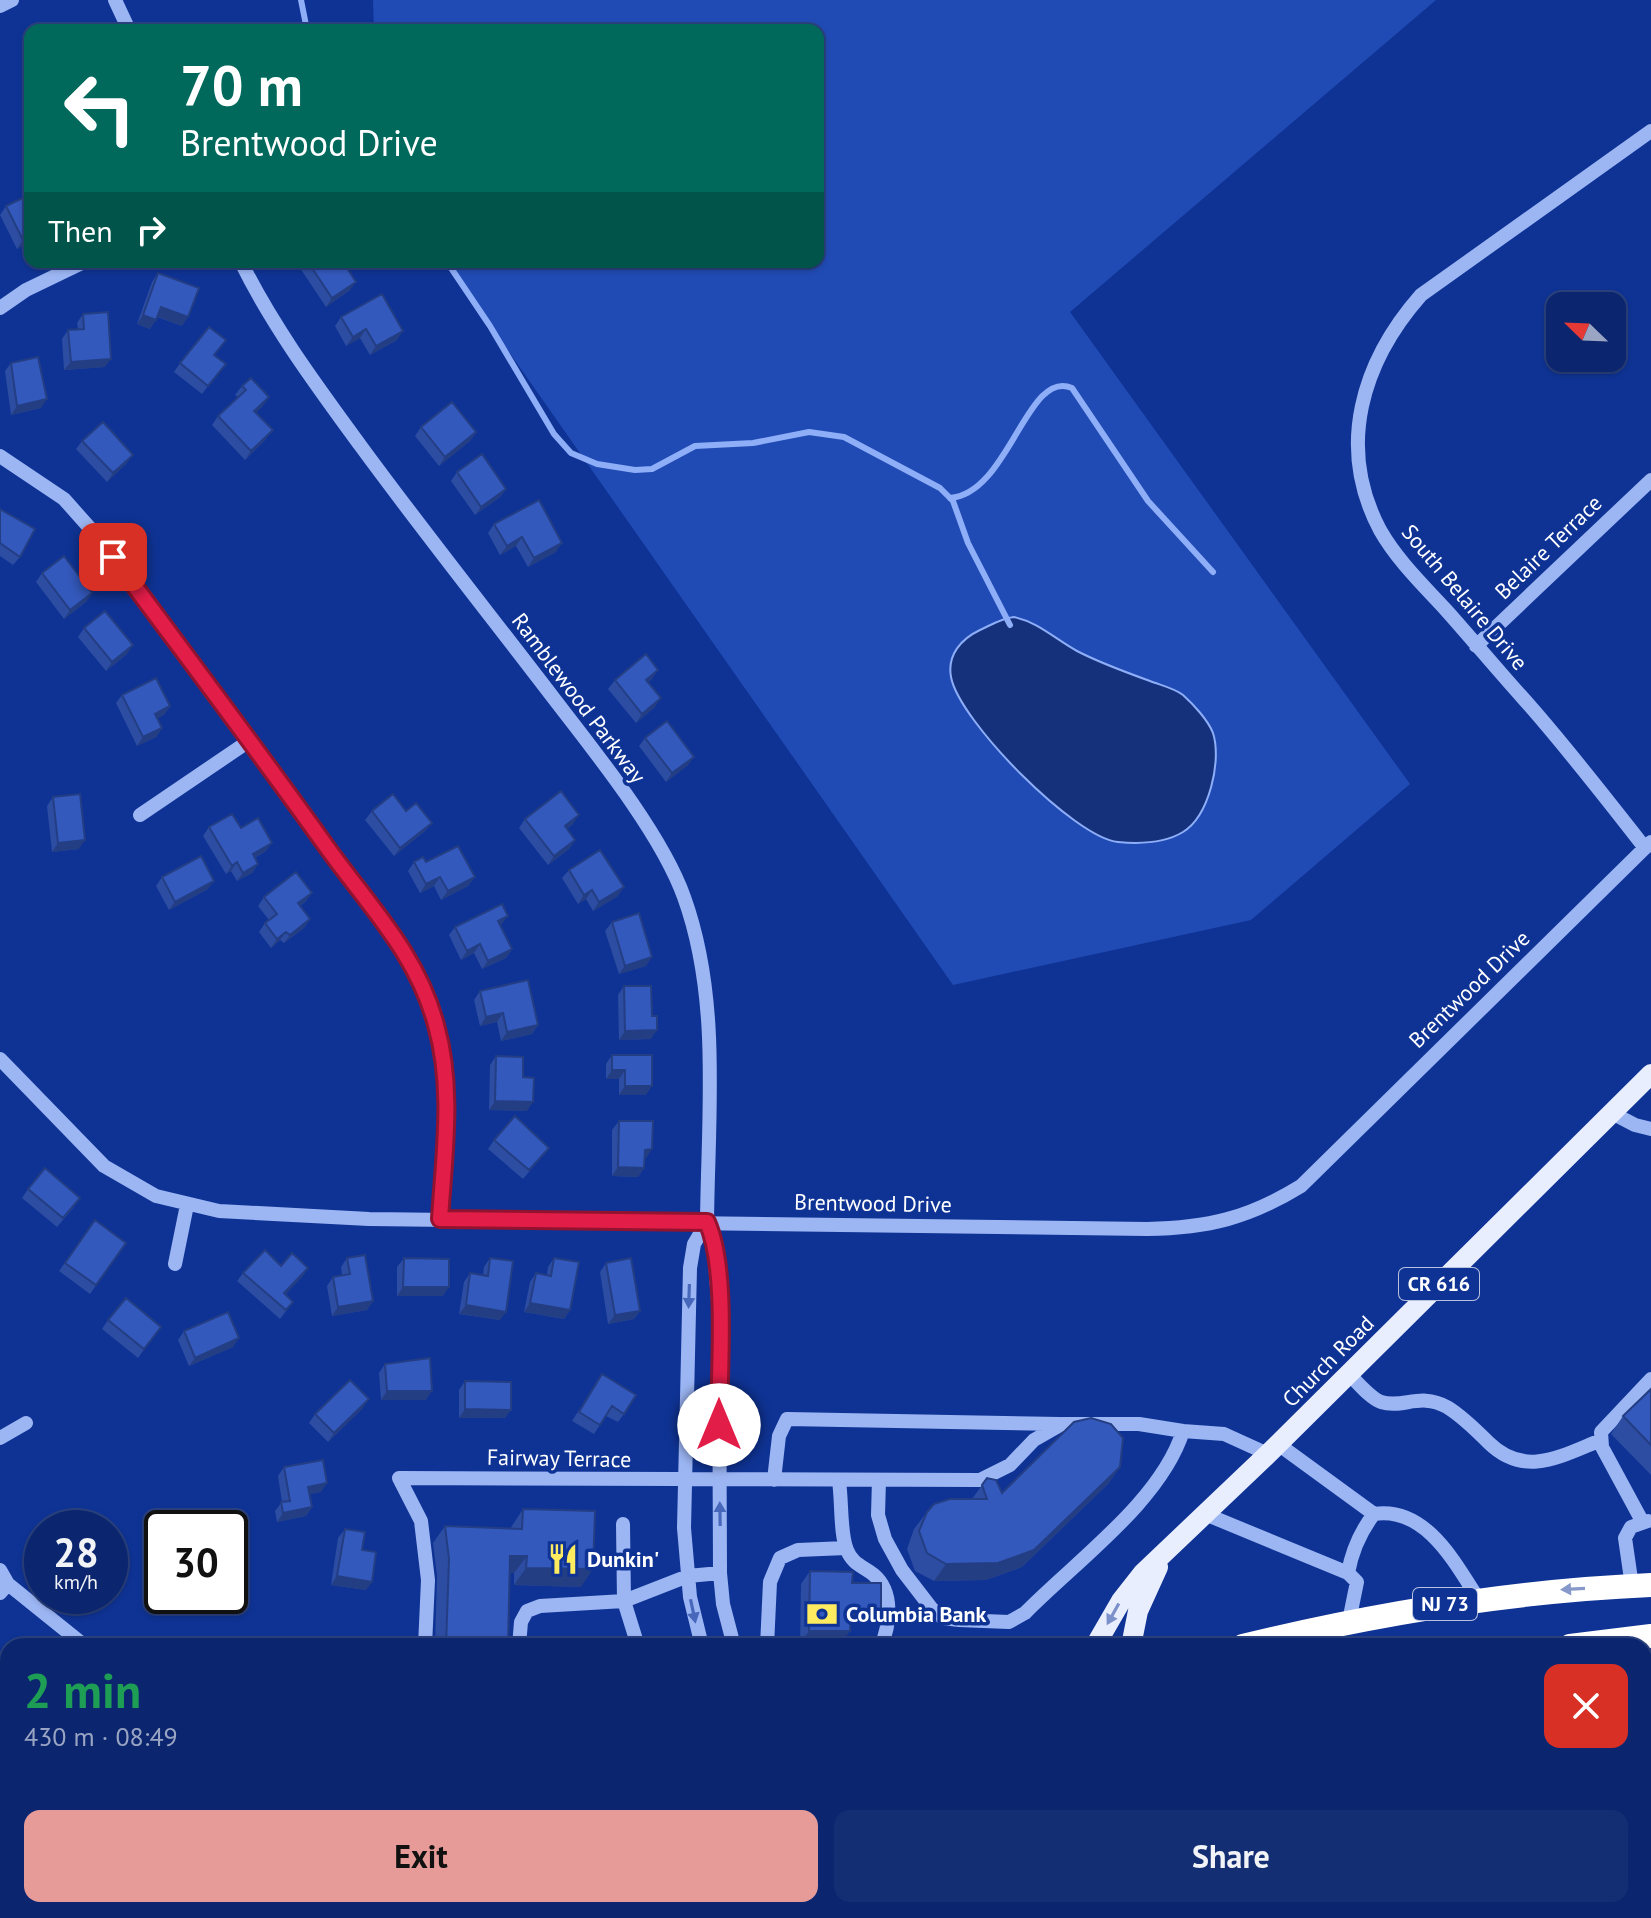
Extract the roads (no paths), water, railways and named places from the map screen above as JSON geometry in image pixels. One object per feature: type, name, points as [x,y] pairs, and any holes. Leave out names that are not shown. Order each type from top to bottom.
[{"type":"highway","name":"NJ 73","points":[[1277,1638],[1349,1621],[1479,1600],[1642,1585]]},
{"type":"main road","name":"Church Road","points":[[1100,1638],[1127,1593],[1173,1544],[1651,1074]]},
{"type":"main road","name":"Church Road","points":[[1133,1638],[1144,1595],[1173,1544]]},
{"type":"street","points":[[0,6],[12,0]]},
{"type":"street","points":[[115,0],[126,24]]},
{"type":"street","name":"South Belaire Drive","points":[[1648,845],[1395,552],[1371,508],[1361,472],[1358,433],[1367,383],[1388,337],[1421,295],[1454,269],[1516,231],[1651,131]]},
{"type":"street","points":[[0,308],[26,290],[72,268]]},
{"type":"street","name":"Ramblewood Parkway","points":[[244,268],[269,314],[344,423],[460,580],[581,731],[656,842],[684,895],[707,997],[707,1222],[713,1236],[718,1286],[720,1573],[723,1604],[732,1638]]},
{"type":"street","points":[[0,456],[46,486],[80,515],[392,930],[420,977],[436,1025],[444,1072],[440,1219]]},
{"type":"street","name":"Belaire Terrace","points":[[1476,646],[1651,480]]},
{"type":"street","points":[[140,815],[249,741]]},
{"type":"street","name":"Brentwood Drive","points":[[0,1059],[104,1166],[156,1196],[187,1205],[251,1214],[1175,1228],[1224,1223],[1268,1207],[1301,1186],[1648,845]]},
{"type":"street","points":[[1612,1113],[1651,1129]]},
{"type":"street","points":[[175,1264],[187,1205]]},
{"type":"street","name":"Ramblewood Parkway","points":[[700,1638],[688,1576],[684,1481],[690,1268],[694,1244],[707,1222]]},
{"type":"street","points":[[1349,1374],[1379,1401],[1395,1404],[1412,1399],[1447,1407],[1501,1455],[1521,1463],[1545,1462],[1601,1440]]},
{"type":"street","points":[[1642,1585],[1625,1538],[1631,1527],[1646,1521],[1601,1440],[1601,1432],[1651,1379]]},
{"type":"street","points":[[774,1480],[779,1436],[787,1419],[1139,1424],[1224,1434],[1273,1449],[1374,1514],[1409,1518],[1429,1530],[1479,1600]]},
{"type":"street","points":[[0,1438],[26,1423]]},
{"type":"street","name":"Fairway Terrace","points":[[425,1638],[428,1580],[421,1521],[399,1478],[980,1480],[1010,1465],[1034,1440],[1062,1424]]},
{"type":"street","points":[[879,1480],[878,1515],[885,1539],[902,1570],[932,1609],[943,1618],[1009,1622],[1025,1613],[1135,1509],[1176,1452],[1183,1431]]},
{"type":"street","points":[[839,1481],[846,1548],[856,1565],[874,1575],[885,1587],[888,1602],[884,1638]]},
{"type":"street","points":[[1205,1514],[1348,1573],[1357,1582],[1349,1621]]},
{"type":"street","points":[[1348,1573],[1352,1554],[1374,1514]]},
{"type":"street","points":[[623,1524],[624,1601],[636,1638]]},
{"type":"street","points":[[767,1638],[770,1582],[780,1558],[798,1550],[846,1548]]},
{"type":"street","points":[[0,1570],[4,1589],[75,1638]]},
{"type":"street","points":[[520,1638],[521,1622],[527,1611],[540,1606],[624,1601],[688,1576],[720,1573]]},
{"type":"waterway","points":[[301,0],[306,24]]},
{"type":"waterway","points":[[451,268],[490,326],[554,434],[571,453],[597,464],[635,470],[652,469],[695,446],[753,443],[809,432],[844,437],[940,488],[953,501],[968,543],[1010,625]]},
{"type":"waterway","points":[[950,498],[970,491],[988,476],[1042,396],[1056,387],[1072,388],[1148,501],[1213,572]]},
{"type":"place","name":"Dunkin'","points":[[563,1559]]},
{"type":"place","name":"Columbia Bank","points":[[822,1614]]}]
